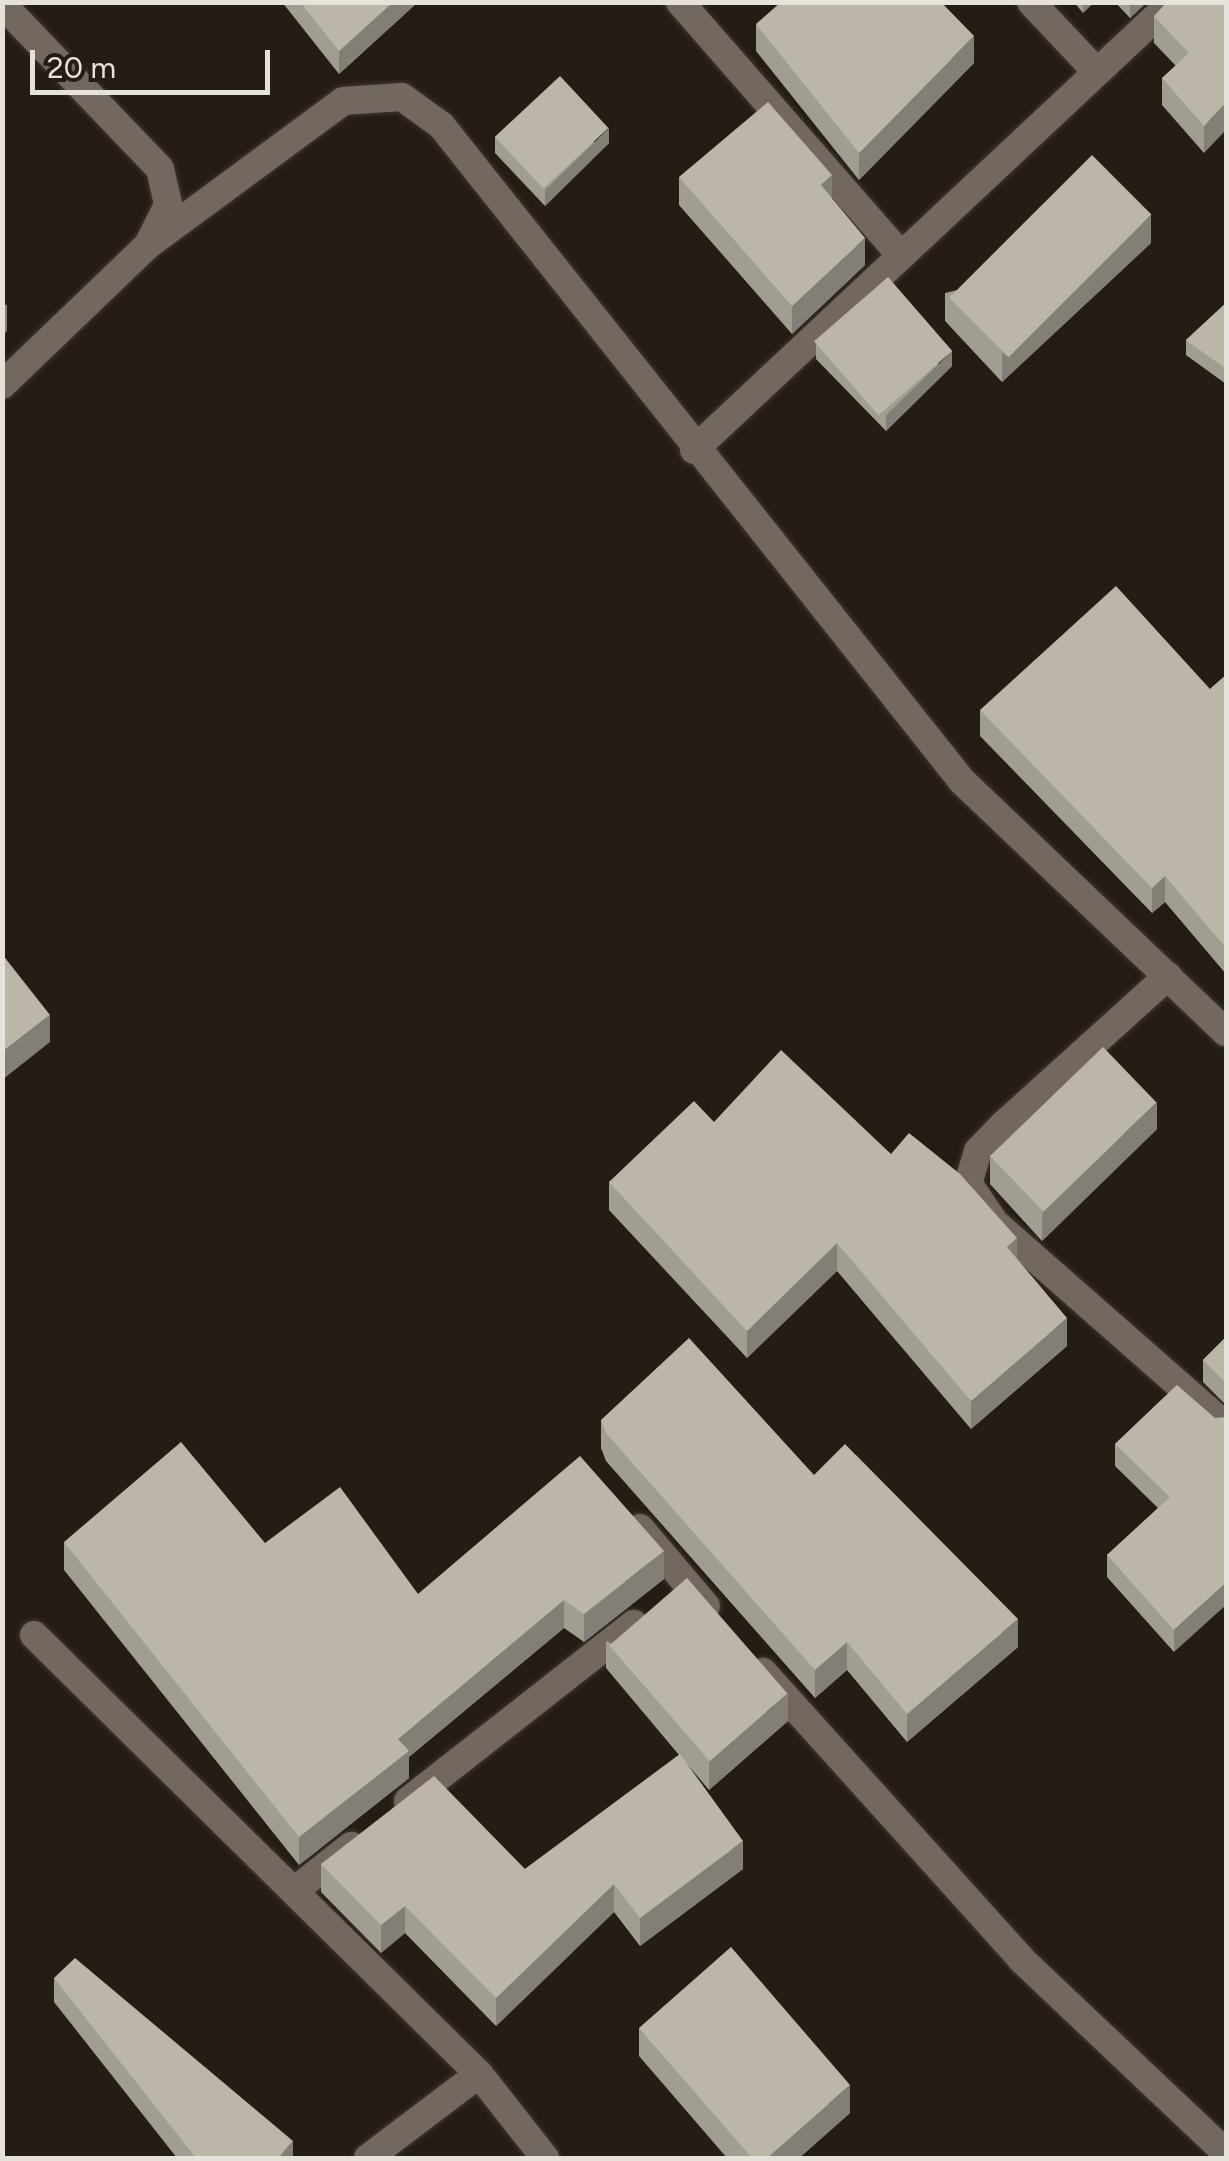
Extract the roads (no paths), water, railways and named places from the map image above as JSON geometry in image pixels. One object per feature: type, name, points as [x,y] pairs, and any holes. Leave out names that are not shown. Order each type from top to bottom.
[{"type":"street","points":[[680,2],[902,255]]},
{"type":"street","points":[[1031,2],[1097,72]]},
{"type":"street","points":[[694,450],[1172,2]]},
{"type":"street","points":[[2,4],[160,169],[168,205],[148,244]]},
{"type":"street","points":[[2,386],[148,244],[343,101],[402,97],[441,125],[694,450],[962,780],[1226,1032]]},
{"type":"street","points":[[1168,976],[1004,1124],[978,1151],[968,1183],[995,1223],[1226,1426]]},
{"type":"street","points":[[622,1507],[1022,1960],[1226,2154]]},
{"type":"street","points":[[294,1891],[687,1583]]},
{"type":"street","points":[[34,1635],[480,2074],[545,2158]]},
{"type":"street","points":[[368,2158],[480,2074]]}]
